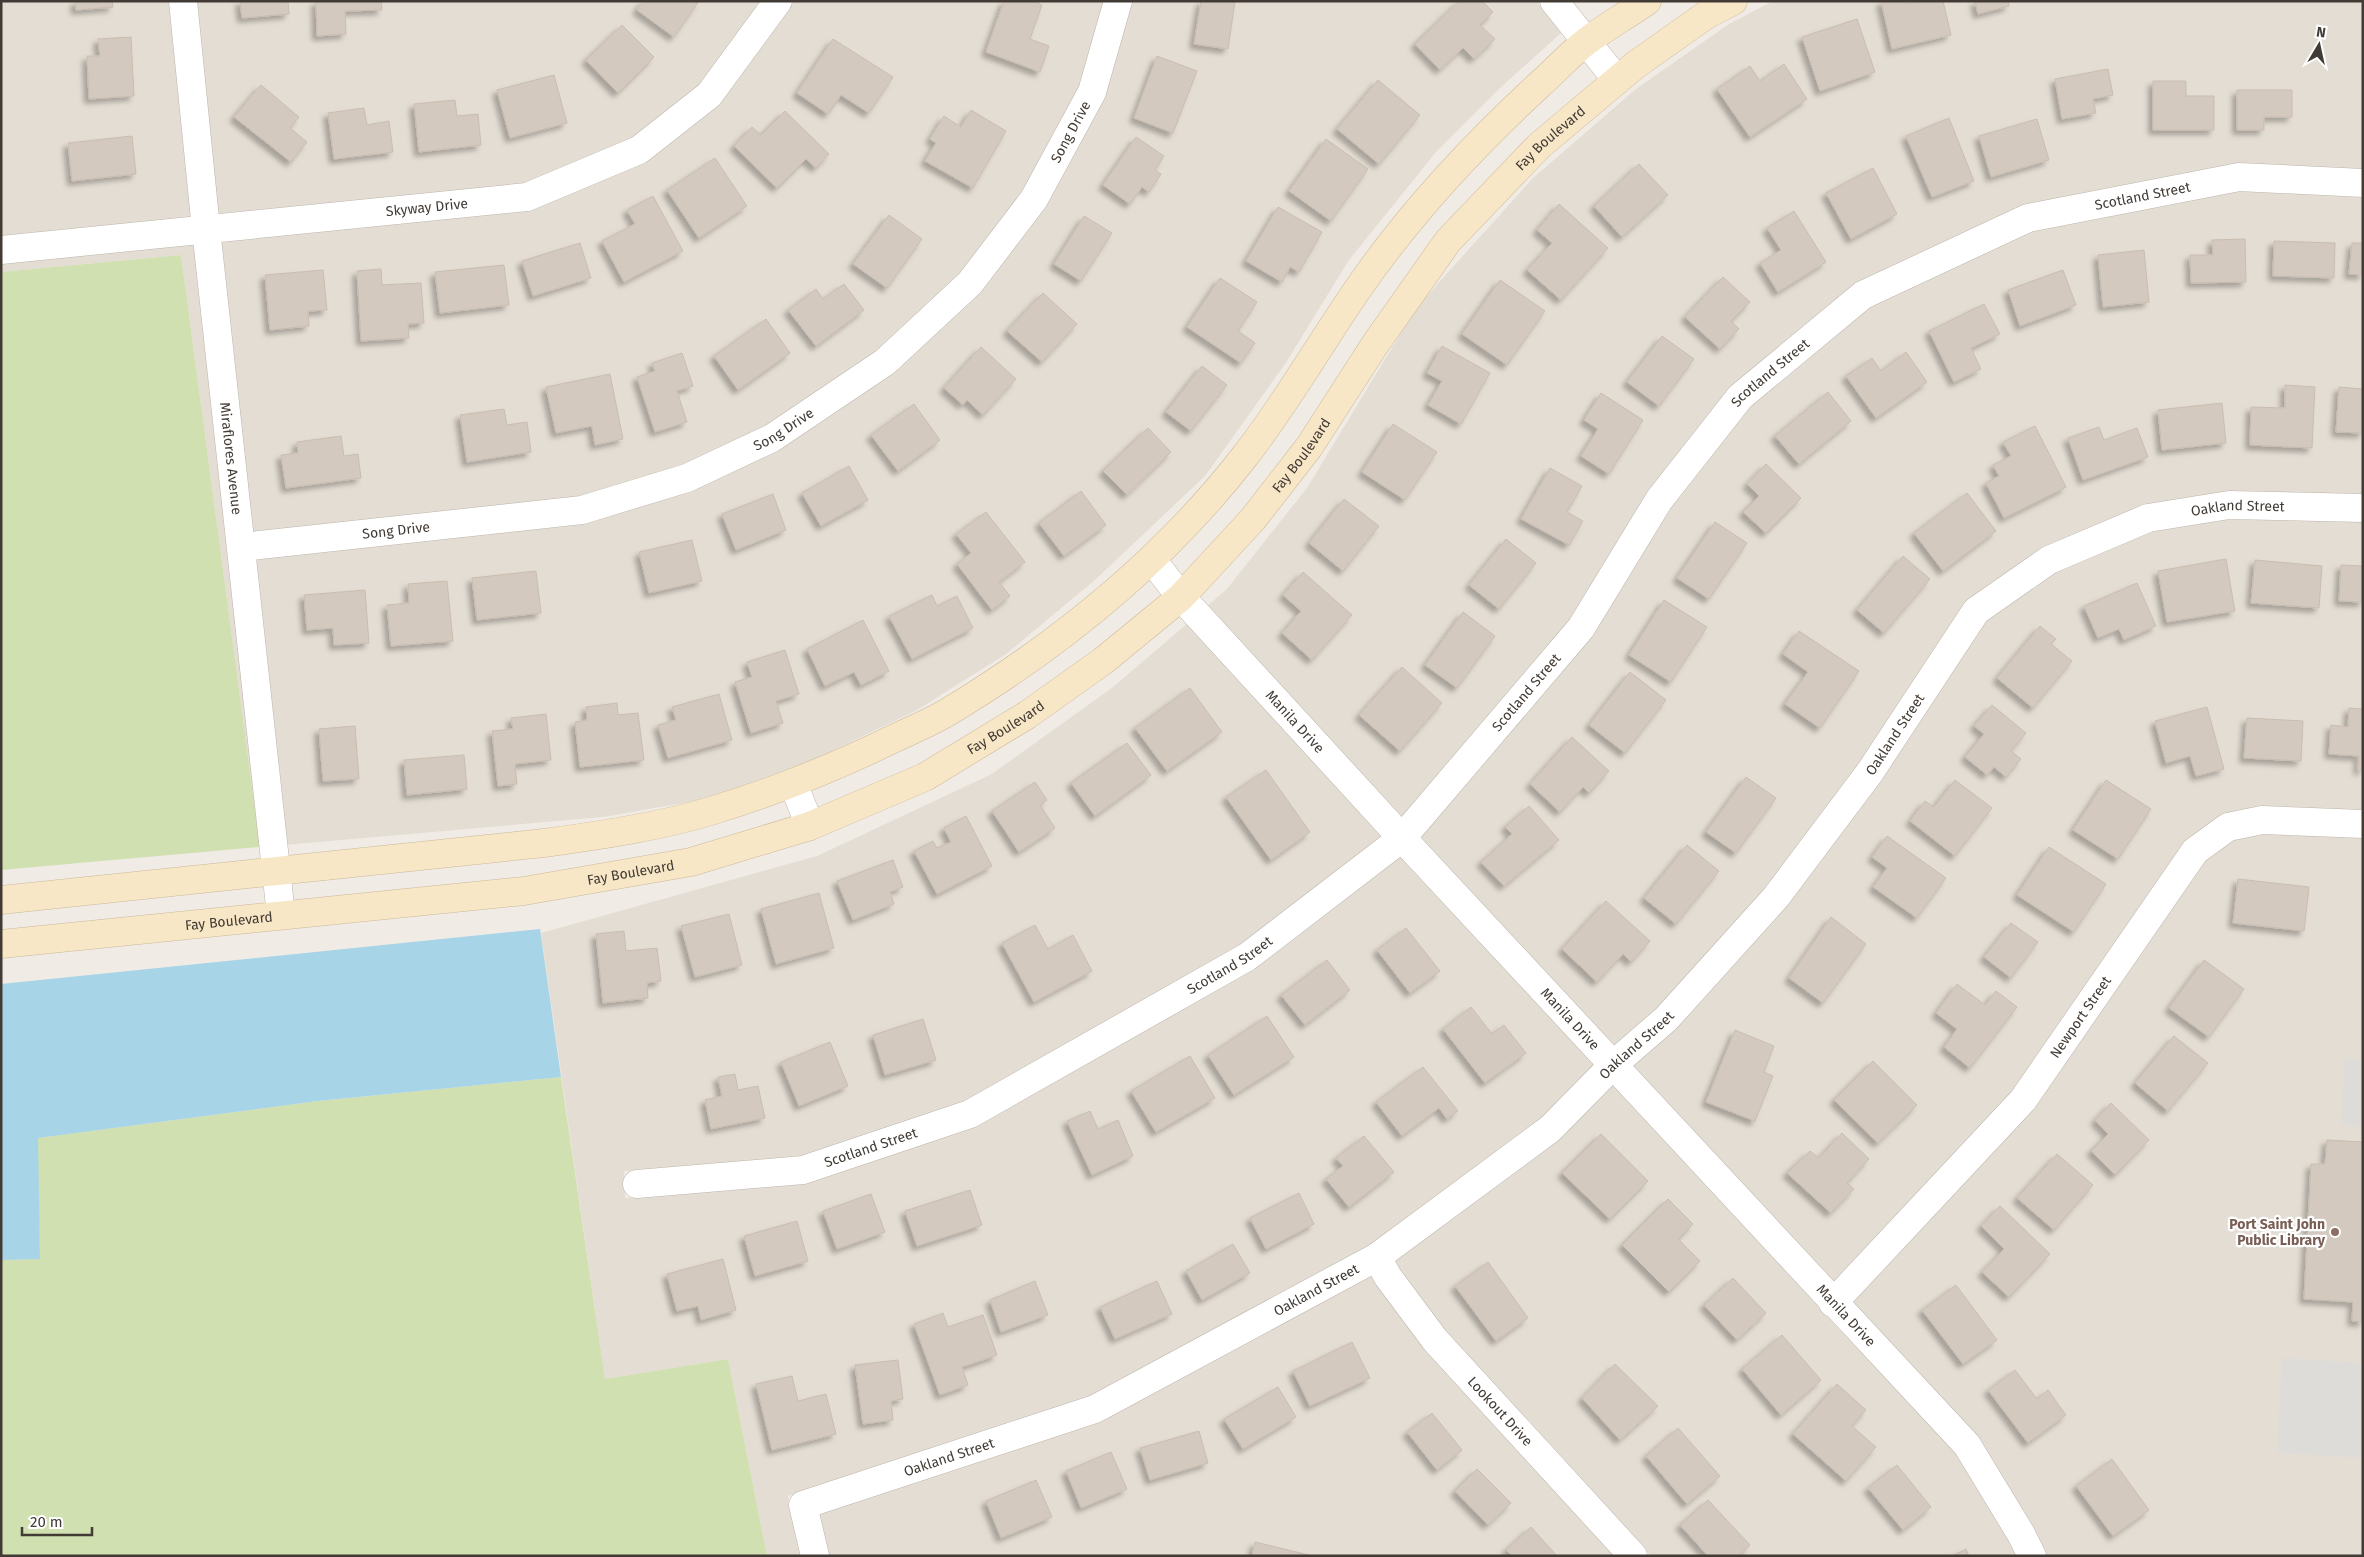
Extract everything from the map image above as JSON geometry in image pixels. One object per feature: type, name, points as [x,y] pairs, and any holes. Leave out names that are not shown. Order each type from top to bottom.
[{"type":"main road","points":[[1,900],[544,843],[629,831],[712,811],[793,783],[872,749],[950,711],[1021,664],[1093,612],[1152,560],[1186,525],[1245,456],[1293,388],[1363,282],[1443,181],[1498,123],[1586,42],[1647,1]]},
{"type":"main road","name":"Fay Boulevard","points":[[1,944],[534,889],[691,862],[810,826],[924,777],[1027,714],[1103,661],[1181,597],[1253,519],[1309,447],[1376,343],[1448,240],[1539,146],[1617,80],[1706,15],[1733,1]]},
{"type":"street","name":"Miraflores Avenue","points":[[183,1],[281,916]]},
{"type":"street","name":"Skyway Drive","points":[[1,250],[526,197],[639,150],[710,94],[778,1]]},
{"type":"street","name":"Song Drive","points":[[242,548],[582,510],[687,478],[772,438],[885,362],[970,283],[1034,199],[1092,92],[1118,1]]},
{"type":"street","points":[[1554,1],[1617,80]]},
{"type":"street","name":"Scotland Street","points":[[637,1184],[803,1170],[970,1114],[1247,957],[1402,838],[1581,628],[1659,500],[1740,397],[1863,295],[2028,218],[2239,177],[2363,183]]},
{"type":"street","name":"Oakland Street","points":[[815,1556],[803,1505],[1095,1409],[1376,1257],[1550,1129],[1614,1064],[1666,1019],[1776,897],[1870,772],[1976,611],[2049,560],[2148,518],[2229,505],[2363,508]]},
{"type":"street","name":"Manila Drive","points":[[1152,560],[1181,597],[1402,838],[1967,1445],[2021,1534],[2032,1556]]},
{"type":"street","points":[[793,783],[810,826]]},
{"type":"street","name":"Newport Street","points":[[1833,1303],[2022,1100],[2195,851],[2228,827],[2262,820],[2363,824]]},
{"type":"street","name":"Lookout Drive","points":[[1376,1257],[1392,1284],[1435,1340],[1633,1556]]},
{"type":"shaded area","points":[[1,1],[170,1],[192,217],[1,237]]},
{"type":"shaded area","points":[[195,1],[764,1],[702,85],[633,138],[524,184],[216,214]]},
{"type":"shaded area","points":[[790,1],[1106,1],[1081,87],[1024,191],[961,273],[879,351],[767,426],[684,464],[580,497],[252,533],[219,241],[643,162]]},
{"type":"shaded area","points":[[1131,1],[1537,1],[1562,32],[1499,89],[1436,152],[1349,260],[1285,364],[1205,476],[1096,579],[1006,654],[917,710],[811,761],[701,800],[603,817],[284,845],[255,559],[691,490],[977,293]]},
{"type":"shaded area","points":[[1773,1],[2363,1],[2363,169],[2027,204],[1731,388],[1572,620],[1402,819],[1207,606],[1226,590],[1307,488],[1416,308],[1532,179],[1636,89],[1729,24]]},
{"type":"shaded area","points":[[2239,190],[2363,196],[2363,495],[2043,548],[1861,764],[1768,888],[1658,1009],[1615,1046],[1419,837],[1668,507],[1748,407],[1869,307],[2032,231]]},
{"type":"shaded area","points":[[195,244],[230,549],[260,847],[181,255],[1,272],[1,264]]},
{"type":"shaded area","points":[[2229,519],[2363,522],[2363,811],[2226,813],[2014,1091],[1834,1284],[1632,1065],[1984,621],[2054,572],[2150,532]]},
{"type":"shaded area","points":[[1188,623],[1383,837],[1241,946],[966,1101],[801,1156],[624,1171],[625,1198],[803,1183],[973,1127],[1400,856],[1596,1064],[1543,1118],[1371,1245],[1091,1396],[788,1496],[802,1556],[767,1556],[728,1359],[605,1379],[541,933],[817,856],[992,774],[1113,687]]},
{"type":"shaded area","points":[[2263,833],[2363,838],[2363,1556],[2046,1556],[2032,1527],[1850,1303],[2203,861],[2232,839]]},
{"type":"shaded area","points":[[2345,1058],[2363,1059],[2363,1127],[2341,1125]]},
{"type":"shaded area","points":[[1613,1082],[1832,1322],[1958,1454],[2018,1556],[1651,1556],[1444,1331],[1393,1261]]},
{"type":"shaded area","points":[[1372,1274],[1616,1556],[827,1556],[817,1514],[1100,1421]]},
{"type":"shaded area","points":[[2282,1358],[2363,1363],[2363,1458],[2277,1453]]},
{"type":"green space","points":[[181,255],[260,847],[1,870],[1,272]]},
{"type":"green space","points":[[561,1077],[605,1379],[728,1359],[767,1556],[1,1556],[1,1260],[40,1259],[37,1138],[318,1101]]},
{"type":"water","points":[[540,929],[561,1077],[318,1101],[38,1138],[40,1259],[1,1260],[1,984]]},
{"type":"building","points":[[75,1],[112,1],[113,7],[76,10]]},
{"type":"building","points":[[240,1],[288,1],[289,14],[242,18]]},
{"type":"building","points":[[316,1],[381,1],[382,10],[345,11],[346,34],[317,36]]},
{"type":"building","points":[[643,1],[699,1],[674,37],[637,10]]},
{"type":"building","points":[[1004,1],[1033,1],[1042,5],[1030,39],[1049,46],[1040,72],[986,52]]},
{"type":"building","points":[[1201,1],[1235,1],[1228,49],[1194,44]]},
{"type":"building","points":[[1459,1],[1482,1],[1493,12],[1480,25],[1495,39],[1474,59],[1463,48],[1440,70],[1415,44]]},
{"type":"building","points":[[1881,1],[1905,1],[1906,4],[1919,1],[1943,1],[1951,35],[1892,49]]},
{"type":"building","points":[[1975,1],[2008,1],[2009,6],[1978,14]]},
{"type":"building","points":[[1857,19],[1875,72],[1820,91],[1802,37]]},
{"type":"building","points":[[622,25],[654,57],[618,93],[586,60]]},
{"type":"building","points":[[131,37],[134,96],[89,99],[87,56],[100,56],[98,39]]},
{"type":"building","points":[[833,39],[893,77],[869,113],[841,95],[828,114],[797,93]]},
{"type":"building","points":[[1157,56],[1197,71],[1173,133],[1134,118]]},
{"type":"building","points":[[1784,64],[1807,99],[1750,137],[1717,89],[1750,66],[1760,81]]},
{"type":"building","points":[[2108,69],[2113,95],[2093,99],[2096,113],[2062,119],[2055,79]]},
{"type":"building","points":[[554,75],[567,123],[510,138],[497,90]]},
{"type":"building","points":[[1378,80],[1420,115],[1379,164],[1337,129]]},
{"type":"building","points":[[2153,81],[2186,81],[2186,96],[2214,96],[2214,130],[2153,130]]},
{"type":"building","points":[[261,85],[299,117],[290,128],[307,142],[291,162],[234,117]]},
{"type":"building","points":[[2237,90],[2292,90],[2292,117],[2264,117],[2264,130],[2237,130]]},
{"type":"building","points":[[455,100],[457,116],[478,114],[481,145],[419,152],[414,104]]},
{"type":"building","points":[[364,108],[367,125],[389,121],[393,152],[334,159],[328,113]]},
{"type":"building","points":[[971,110],[1006,131],[973,188],[925,161],[936,143],[930,139],[944,116],[961,127]]},
{"type":"building","points":[[785,111],[829,154],[816,168],[806,159],[777,188],[734,146],[752,127],[761,135]]},
{"type":"building","points":[[1949,118],[1974,181],[1932,197],[1906,136]]},
{"type":"building","points":[[2037,119],[2049,160],[1991,177],[1979,136]]},
{"type":"building","points":[[132,136],[136,174],[72,181],[68,143]]},
{"type":"building","points":[[1136,137],[1164,156],[1155,170],[1161,174],[1149,192],[1142,187],[1130,204],[1103,185]]},
{"type":"building","points":[[1326,139],[1368,169],[1331,221],[1289,191]]},
{"type":"building","points":[[715,158],[747,206],[699,238],[667,190]]},
{"type":"building","points":[[1639,164],[1668,195],[1622,237],[1594,206]]},
{"type":"building","points":[[1873,168],[1897,214],[1851,239],[1826,193]]},
{"type":"building","points":[[653,196],[683,251],[624,282],[602,241],[635,224],[627,210]]},
{"type":"building","points":[[1559,204],[1608,248],[1561,300],[1527,270],[1552,243],[1537,230]]},
{"type":"building","points":[[1278,207],[1322,232],[1299,272],[1290,267],[1282,282],[1246,261]]},
{"type":"building","points":[[1794,211],[1826,262],[1778,292],[1760,263],[1781,250],[1767,228]]},
{"type":"building","points":[[889,215],[922,239],[887,288],[853,264]]},
{"type":"building","points":[[1084,216],[1112,233],[1081,281],[1054,264]]},
{"type":"building","points":[[2245,239],[2246,282],[2191,283],[2190,255],[2213,255],[2212,240]]},
{"type":"building","points":[[2274,241],[2335,243],[2334,278],[2273,276]]},
{"type":"building","points":[[580,243],[591,278],[533,296],[522,261]]},
{"type":"building","points":[[2352,243],[2363,243],[2363,275],[2349,274]]},
{"type":"building","points":[[2144,250],[2149,302],[2103,307],[2098,255]]},
{"type":"building","points":[[504,265],[509,305],[440,313],[435,272]]},
{"type":"building","points":[[381,269],[382,285],[421,283],[424,323],[408,324],[409,338],[361,341],[357,271]]},
{"type":"building","points":[[323,270],[327,310],[308,311],[309,326],[270,330],[265,275]]},
{"type":"building","points":[[2063,270],[2076,305],[2020,326],[2008,290]]},
{"type":"building","points":[[1723,277],[1750,302],[1731,321],[1739,329],[1720,349],[1685,317]]},
{"type":"building","points":[[1220,278],[1257,302],[1238,331],[1255,343],[1241,363],[1187,327]]},
{"type":"building","points":[[1500,280],[1545,311],[1507,365],[1462,334]]},
{"type":"building","points":[[844,284],[864,310],[816,346],[788,310],[816,289],[823,299]]},
{"type":"building","points":[[1043,293],[1077,324],[1042,362],[1007,331]]},
{"type":"building","points":[[1984,304],[2000,334],[1971,348],[1981,369],[1954,382],[1929,331]]},
{"type":"building","points":[[766,319],[790,353],[738,390],[714,356]]},
{"type":"building","points":[[1662,336],[1694,359],[1659,406],[1627,382]]},
{"type":"building","points":[[1442,346],[1490,373],[1461,424],[1428,405],[1442,381],[1427,373]]},
{"type":"building","points":[[981,347],[1016,379],[983,415],[967,400],[963,405],[944,388]]},
{"type":"building","points":[[1906,352],[1927,382],[1876,418],[1846,376],[1872,358],[1881,371]]},
{"type":"building","points":[[682,353],[693,386],[677,391],[687,422],[655,432],[637,377],[655,371],[652,363]]},
{"type":"building","points":[[1202,366],[1227,385],[1191,431],[1166,412]]},
{"type":"building","points":[[610,374],[623,439],[595,445],[592,426],[556,433],[546,387]]},
{"type":"building","points":[[2285,385],[2315,387],[2312,448],[2250,445],[2251,407],[2285,408]]},
{"type":"building","points":[[2339,387],[2363,389],[2363,433],[2336,432]]},
{"type":"building","points":[[1828,392],[1851,421],[1799,464],[1775,436]]},
{"type":"building","points":[[1601,393],[1643,420],[1609,474],[1581,456],[1598,429],[1584,420]]},
{"type":"building","points":[[2222,403],[2226,443],[2162,450],[2158,410]]},
{"type":"building","points":[[914,404],[940,440],[898,471],[871,435]]},
{"type":"building","points":[[504,409],[507,425],[527,422],[531,452],[467,462],[460,415]]},
{"type":"building","points":[[1393,424],[1437,452],[1405,500],[1362,472]]},
{"type":"building","points":[[2035,426],[2066,487],[2004,518],[1986,483],[1999,476],[1993,465],[2011,456],[2003,442]]},
{"type":"building","points":[[2099,427],[2104,440],[2137,428],[2148,457],[2083,480],[2068,438]]},
{"type":"building","points":[[1148,428],[1171,452],[1127,495],[1103,471]]},
{"type":"building","points":[[341,436],[344,456],[358,454],[361,478],[286,488],[281,455],[298,453],[297,442]]},
{"type":"building","points":[[1766,464],[1801,498],[1766,533],[1743,512],[1759,496],[1747,484]]},
{"type":"building","points":[[849,466],[868,500],[821,526],[802,493]]},
{"type":"building","points":[[1550,468],[1582,486],[1567,512],[1583,521],[1569,545],[1521,519]]},
{"type":"building","points":[[1081,491],[1106,525],[1064,556],[1039,523]]},
{"type":"building","points":[[1967,493],[1996,531],[1943,571],[1914,533]]},
{"type":"building","points":[[773,494],[786,530],[736,550],[722,514]]},
{"type":"building","points":[[1344,499],[1379,526],[1343,571],[1309,543]]},
{"type":"building","points":[[986,512],[1025,562],[999,582],[1010,596],[992,610],[957,564],[971,553],[956,534]]},
{"type":"building","points":[[1715,522],[1747,543],[1709,599],[1677,578]]},
{"type":"building","points":[[1506,539],[1536,563],[1499,609],[1469,585]]},
{"type":"building","points":[[692,540],[702,581],[649,593],[639,552]]},
{"type":"building","points":[[1903,556],[1930,579],[1884,633],[1857,610]]},
{"type":"building","points":[[2226,559],[2235,611],[2167,622],[2158,571]]},
{"type":"building","points":[[2255,560],[2322,566],[2319,608],[2251,603]]},
{"type":"building","points":[[2341,565],[2363,566],[2363,602],[2339,601]]},
{"type":"building","points":[[536,571],[541,613],[477,620],[472,578]]},
{"type":"building","points":[[1303,572],[1352,615],[1312,660],[1282,633],[1301,611],[1283,595]]},
{"type":"building","points":[[447,581],[453,641],[391,646],[387,605],[409,603],[408,584]]},
{"type":"building","points":[[2137,583],[2156,626],[2124,640],[2119,629],[2098,638],[2084,606]]},
{"type":"building","points":[[365,590],[369,643],[334,645],[333,628],[307,630],[304,595]]},
{"type":"building","points":[[932,595],[937,606],[957,596],[973,628],[912,659],[889,616]]},
{"type":"building","points":[[1664,600],[1707,627],[1671,682],[1629,655]]},
{"type":"building","points":[[1463,612],[1495,636],[1457,688],[1425,665]]},
{"type":"building","points":[[863,620],[889,671],[861,685],[854,672],[825,686],[807,649]]},
{"type":"building","points":[[2040,626],[2056,639],[2051,644],[2072,661],[2033,708],[1997,678]]},
{"type":"building","points":[[1799,631],[1859,671],[1820,728],[1785,704],[1808,672],[1783,654]]},
{"type":"building","points":[[785,650],[799,694],[776,701],[783,723],[751,733],[735,682],[752,677],[747,662]]},
{"type":"building","points":[[1402,667],[1442,703],[1400,751],[1359,715]]},
{"type":"building","points":[[1630,672],[1666,700],[1625,753],[1589,725]]},
{"type":"building","points":[[1190,688],[1222,732],[1167,771],[1135,728]]},
{"type":"building","points":[[719,694],[732,740],[668,758],[658,725],[676,720],[672,707]]},
{"type":"building","points":[[617,703],[618,715],[638,713],[644,760],[580,767],[575,722],[587,720],[586,707]]},
{"type":"building","points":[[1992,705],[2026,733],[2011,751],[2021,759],[2006,777],[1994,767],[1987,775],[1965,757],[1984,734],[1974,726]]},
{"type":"building","points":[[2207,707],[2224,769],[2196,776],[2190,756],[2166,763],[2155,721]]},
{"type":"building","points":[[2349,708],[2363,709],[2363,770],[2358,770],[2359,756],[2329,754],[2331,725],[2348,727]]},
{"type":"building","points":[[546,714],[551,760],[515,764],[517,784],[498,786],[492,731],[513,729],[511,718]]},
{"type":"building","points":[[2247,718],[2303,721],[2301,761],[2244,758]]},
{"type":"building","points":[[355,726],[359,779],[323,781],[319,729]]},
{"type":"building","points":[[1572,737],[1609,771],[1589,793],[1583,787],[1560,812],[1530,784]]},
{"type":"building","points":[[1127,743],[1151,775],[1095,816],[1071,783]]},
{"type":"building","points":[[464,755],[467,789],[407,795],[404,760]]},
{"type":"building","points":[[1266,770],[1310,832],[1271,860],[1226,797]]},
{"type":"building","points":[[1746,777],[1776,798],[1736,853],[1706,832]]},
{"type":"building","points":[[1955,780],[1992,808],[1955,856],[1910,821],[1925,801],[1934,807]]},
{"type":"building","points":[[2106,780],[2151,809],[2118,859],[2073,830]]},
{"type":"building","points":[[1035,782],[1047,800],[1040,805],[1055,828],[1019,852],[992,811]]},
{"type":"building","points":[[1529,806],[1559,840],[1504,886],[1481,862],[1512,834],[1505,827]]},
{"type":"building","points":[[966,816],[992,866],[937,894],[914,851],[933,841],[937,848],[951,842],[944,828]]},
{"type":"building","points":[[1887,836],[1946,878],[1917,918],[1873,887],[1887,868],[1872,857]]},
{"type":"building","points":[[1687,845],[1719,871],[1676,924],[1644,898]]},
{"type":"building","points":[[2049,847],[2106,884],[2074,932],[2017,895]]},
{"type":"building","points":[[893,860],[903,887],[890,892],[894,904],[853,920],[837,881]]},
{"type":"building","points":[[2238,879],[2309,887],[2304,931],[2233,923]]},
{"type":"building","points":[[819,893],[834,948],[776,964],[761,909]]},
{"type":"building","points":[[1606,901],[1650,941],[1631,962],[1623,954],[1597,982],[1562,949]]},
{"type":"building","points":[[729,914],[742,965],[695,977],[681,926]]},
{"type":"building","points":[[1831,917],[1866,944],[1823,1003],[1789,978]]},
{"type":"building","points":[[2011,923],[2038,942],[2011,978],[1984,957]]},
{"type":"building","points":[[1035,925],[1048,949],[1073,935],[1092,971],[1034,1002],[1002,943]]},
{"type":"building","points":[[1406,928],[1440,971],[1410,993],[1377,950]]},
{"type":"building","points":[[624,931],[626,951],[657,948],[661,981],[647,983],[648,998],[603,1003],[596,934]]},
{"type":"building","points":[[1327,960],[1350,990],[1305,1025],[1281,995]]},
{"type":"building","points":[[2204,960],[2244,989],[2209,1037],[2169,1008]]},
{"type":"building","points":[[1957,984],[1985,1005],[1996,991],[2017,1007],[1970,1068],[1944,1047],[1957,1029],[1936,1013]]},
{"type":"building","points":[[1471,1007],[1492,1034],[1504,1025],[1526,1053],[1485,1083],[1443,1029]]},
{"type":"building","points":[[1267,1016],[1294,1057],[1234,1095],[1208,1055]]},
{"type":"building","points":[[923,1019],[936,1060],[885,1075],[873,1035]]},
{"type":"building","points":[[1735,1030],[1774,1046],[1764,1072],[1773,1076],[1755,1121],[1706,1102]]},
{"type":"building","points":[[2174,1036],[2208,1063],[2168,1111],[2135,1083]]},
{"type":"building","points":[[830,1042],[848,1086],[799,1106],[781,1062]]},
{"type":"building","points":[[1190,1056],[1215,1098],[1156,1132],[1131,1091]]},
{"type":"building","points":[[1873,1061],[1917,1105],[1878,1143],[1834,1100]]},
{"type":"building","points":[[1423,1067],[1458,1111],[1447,1119],[1439,1108],[1402,1136],[1376,1102]]},
{"type":"building","points":[[735,1074],[738,1090],[758,1086],[765,1118],[711,1129],[705,1100],[722,1096],[718,1077]]},
{"type":"building","points":[[2111,1103],[2149,1140],[2115,1175],[2091,1151],[2108,1134],[2095,1120]]},
{"type":"building","points":[[1090,1111],[1098,1129],[1118,1120],[1133,1156],[1092,1175],[1067,1121]]},
{"type":"building","points":[[1842,1133],[1869,1159],[1847,1183],[1854,1189],[1831,1213],[1787,1173],[1810,1151],[1819,1158]]},
{"type":"building","points":[[1601,1134],[1648,1181],[1610,1219],[1562,1173]]},
{"type":"building","points":[[1364,1136],[1394,1172],[1349,1207],[1326,1179],[1343,1166],[1336,1158]]},
{"type":"building","name":"Port Saint John Public Library","points":[[2327,1140],[2363,1142],[2363,1322],[2352,1321],[2353,1302],[2304,1299],[2311,1164],[2325,1164]]},
{"type":"building","points":[[2057,1154],[2093,1185],[2054,1230],[2017,1198]]},
{"type":"building","points":[[970,1190],[982,1225],[917,1246],[905,1211]]},
{"type":"building","points":[[1299,1193],[1314,1224],[1266,1249],[1250,1218]]},
{"type":"building","points":[[871,1194],[885,1232],[837,1249],[823,1211]]},
{"type":"building","points":[[1668,1199],[1693,1224],[1678,1239],[1700,1261],[1669,1292],[1622,1245]]},
{"type":"building","points":[[2000,1206],[2050,1254],[2009,1297],[1982,1272],[2004,1249],[1981,1226]]},
{"type":"building","points":[[797,1221],[808,1261],[755,1276],[744,1236]]},
{"type":"building","points":[[1233,1244],[1250,1273],[1202,1300],[1186,1271]]},
{"type":"building","points":[[723,1259],[736,1310],[701,1320],[698,1306],[677,1311],[667,1274]]},
{"type":"building","points":[[1488,1262],[1528,1318],[1496,1341],[1455,1286]]},
{"type":"building","points":[[1733,1278],[1766,1313],[1737,1340],[1704,1305]]},
{"type":"building","points":[[1035,1281],[1048,1315],[1001,1332],[990,1300]]},
{"type":"building","points":[[1157,1281],[1172,1314],[1115,1339],[1100,1307]]},
{"type":"building","points":[[1956,1285],[1997,1340],[1963,1364],[1922,1310]]},
{"type":"building","points":[[943,1313],[948,1327],[983,1315],[997,1355],[962,1367],[968,1385],[940,1395],[914,1324]]},
{"type":"building","points":[[1782,1335],[1821,1380],[1781,1415],[1742,1369]]},
{"type":"building","points":[[1352,1342],[1370,1378],[1310,1406],[1293,1371]]},
{"type":"building","points":[[898,1360],[903,1399],[891,1401],[893,1420],[863,1424],[855,1365]]},
{"type":"building","points":[[1615,1364],[1658,1406],[1620,1440],[1582,1398]]},
{"type":"building","points":[[2015,1370],[2037,1399],[2048,1390],[2066,1415],[2028,1443],[1988,1390]]},
{"type":"building","points":[[792,1376],[798,1401],[826,1394],[836,1434],[772,1450],[756,1384]]},
{"type":"building","points":[[1837,1384],[1866,1410],[1852,1426],[1876,1447],[1846,1481],[1793,1434]]},
{"type":"building","points":[[1278,1387],[1296,1417],[1243,1449],[1224,1419]]},
{"type":"building","points":[[1432,1413],[1462,1450],[1437,1470],[1407,1432]]},
{"type":"building","points":[[1678,1428],[1720,1476],[1687,1504],[1646,1456]]},
{"type":"building","points":[[1199,1431],[1208,1463],[1150,1480],[1140,1448]]},
{"type":"building","points":[[1111,1452],[1127,1489],[1081,1508],[1066,1471]]},
{"type":"building","points":[[2112,1459],[2149,1510],[2113,1536],[2076,1486]]},
{"type":"building","points":[[1897,1465],[1931,1507],[1903,1530],[1868,1488]]},
{"type":"building","points":[[1477,1469],[1511,1503],[1488,1525],[1455,1491]]},
{"type":"building","points":[[1036,1480],[1052,1517],[1001,1538],[986,1501]]},
{"type":"building","points":[[1708,1500],[1750,1545],[1738,1556],[1708,1556],[1680,1525]]},
{"type":"building","points":[[1531,1527],[1557,1556],[1512,1556],[1506,1550]]},
{"type":"building","points":[[1255,1542],[1313,1556],[1252,1556]]},
{"type":"building","points":[[1966,1549],[1969,1556],[1953,1556]]},
{"type":"place","name":"Port Saint John Public Library","points":[[2335,1232]]}]
